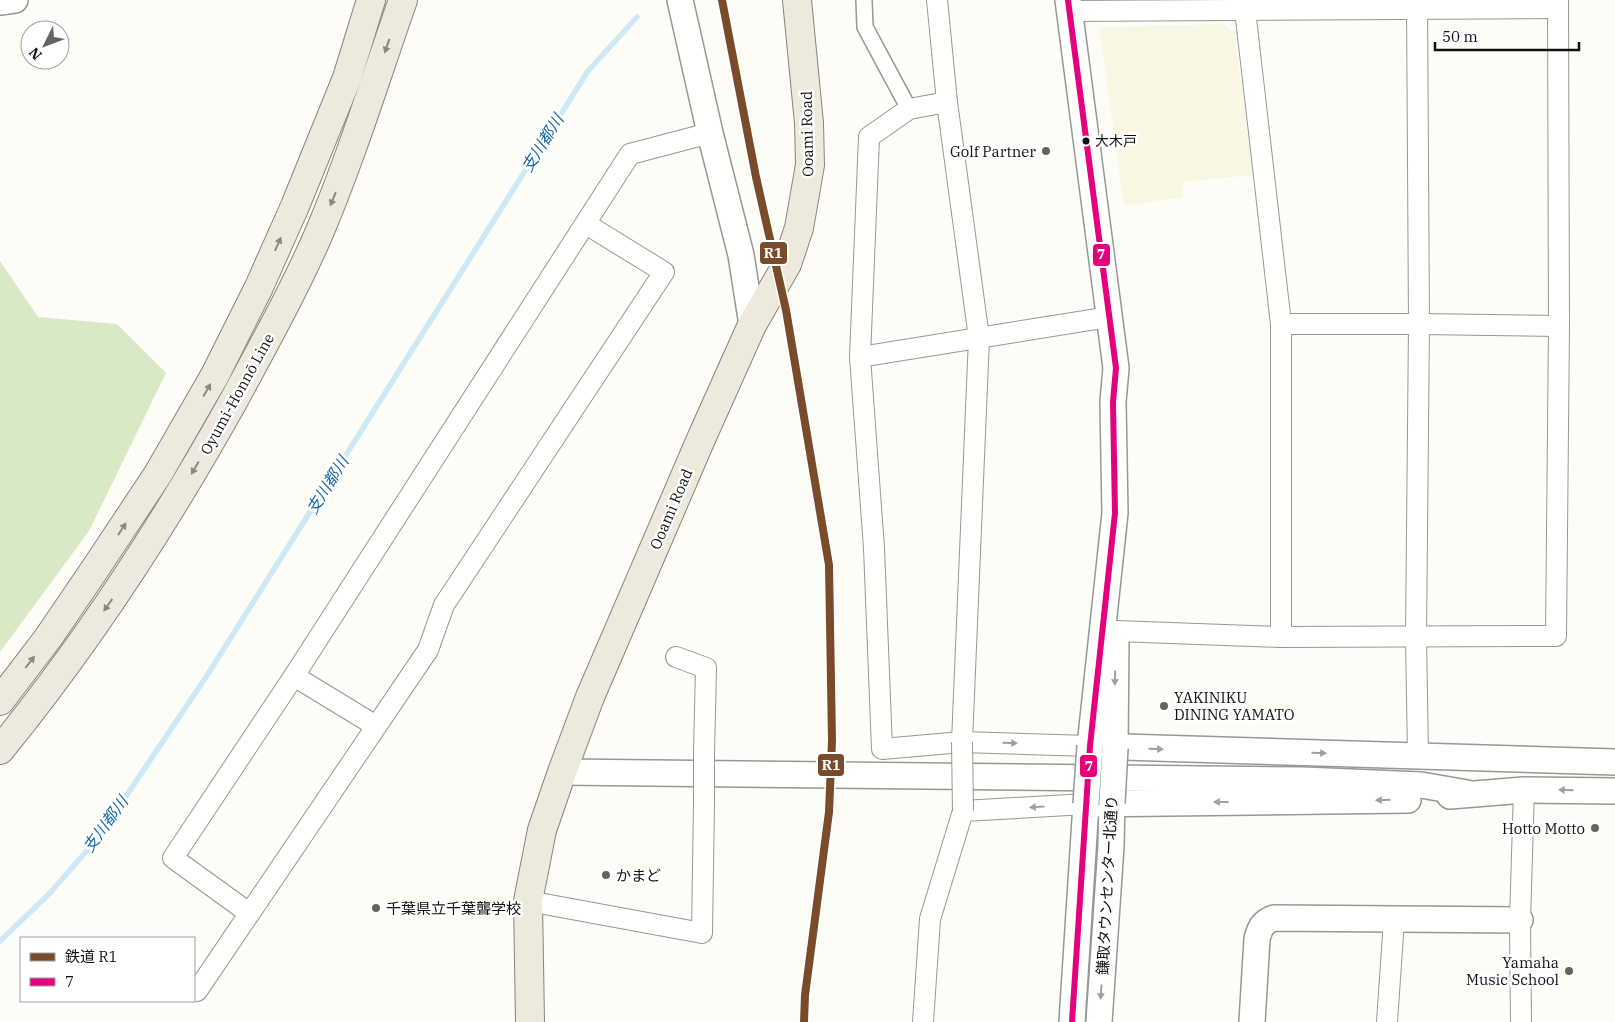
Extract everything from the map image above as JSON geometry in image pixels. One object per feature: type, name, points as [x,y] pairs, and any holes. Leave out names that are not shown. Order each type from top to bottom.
[{"type":"main road","name":"Oyumi-Honnō Line","points":[[0,701],[48,638],[96,569],[158,474],[215,375],[259,287],[295,206],[347,78],[371,0]]},
{"type":"main road","name":"Oyumi-Honnō Line","points":[[0,750],[109,604],[172,508],[273,328],[319,232],[356,142],[403,0]]},
{"type":"main road","name":"Ooami Road","points":[[530,1022],[528,901],[542,830],[590,696],[752,325],[787,264],[800,228],[810,164],[809,123],[797,0]]},
{"type":"street","points":[[0,2],[15,0]]},
{"type":"street","points":[[680,0],[710,133],[741,255],[752,325]]},
{"type":"street","points":[[864,0],[865,27],[909,109]]},
{"type":"street","points":[[923,1022],[930,919],[963,811],[962,742],[979,338],[947,102],[937,0]]},
{"type":"street","points":[[1417,4],[1419,324],[1416,637],[1418,756]]},
{"type":"street","points":[[1069,6],[1187,5],[1245,10],[1308,5],[1558,4],[1559,326],[1556,636],[1281,637],[1116,631]]},
{"type":"street","name":"鎌取タウンセンター北通り","points":[[1069,6],[1116,368],[1124,403],[1128,459],[1126,530],[1116,631],[1111,846],[1099,1022]]},
{"type":"street","points":[[1245,10],[1281,324],[1281,637]]},
{"type":"street","points":[[947,102],[909,109],[869,137],[860,357],[874,548],[882,749],[962,742],[1615,762]]},
{"type":"street","points":[[249,913],[173,858],[294,676],[630,154],[710,133]]},
{"type":"street","points":[[197,991],[428,650],[444,605],[664,272],[586,224]]},
{"type":"street","points":[[860,357],[1109,317]]},
{"type":"street","points":[[1281,324],[1559,326]]},
{"type":"street","name":"鎌取タウンセンター北通り","points":[[1072,1022],[1090,746],[1115,513],[1113,402],[1116,368]]},
{"type":"street","points":[[528,901],[702,933],[706,668],[676,657]]},
{"type":"street","points":[[294,676],[376,726]]},
{"type":"street","points":[[1303,780],[1455,772],[1546,761]]},
{"type":"street","points":[[562,772],[1303,780],[1421,785],[1467,793]]},
{"type":"street","points":[[963,811],[1112,803],[1424,799],[1467,793],[1524,790],[1615,791]]},
{"type":"street","points":[[1521,1022],[1520,920],[1524,790]]},
{"type":"street","points":[[1252,1022],[1257,939],[1265,921],[1274,918],[1520,920]]},
{"type":"street","points":[[1387,1022],[1394,920]]},
{"type":"shaded area","points":[[1224,24],[1235,35],[1253,175],[1183,182],[1182,197],[1124,206],[1099,27]]},
{"type":"green space","points":[[0,261],[38,317],[117,324],[166,373],[89,531],[0,652]]},
{"type":"waterway","name":"支川都川","points":[[0,941],[50,893],[98,838],[206,677],[588,71],[637,17]]},
{"type":"rail line","name":"R1","points":[[722,0],[756,177],[786,310],[829,565],[832,740],[829,812],[805,995],[804,1022]]},
{"type":"transit line","name":"7","points":[[1068,0],[1116,368],[1113,402],[1115,513],[1090,746],[1072,1022]]},
{"type":"place","name":"大木戸","points":[[1086,141]]},
{"type":"place","name":"Golf Partner","points":[[1046,151]]},
{"type":"place","name":"YAKINIKU DINING YAMATO","points":[[1164,706]]},
{"type":"place","name":"Hotto Motto","points":[[1595,828]]},
{"type":"place","name":"かまど","points":[[606,875]]},
{"type":"place","name":"千葉県立千葉聾学校","points":[[376,908]]},
{"type":"place","name":"Yamaha Music School","points":[[1569,971]]}]
